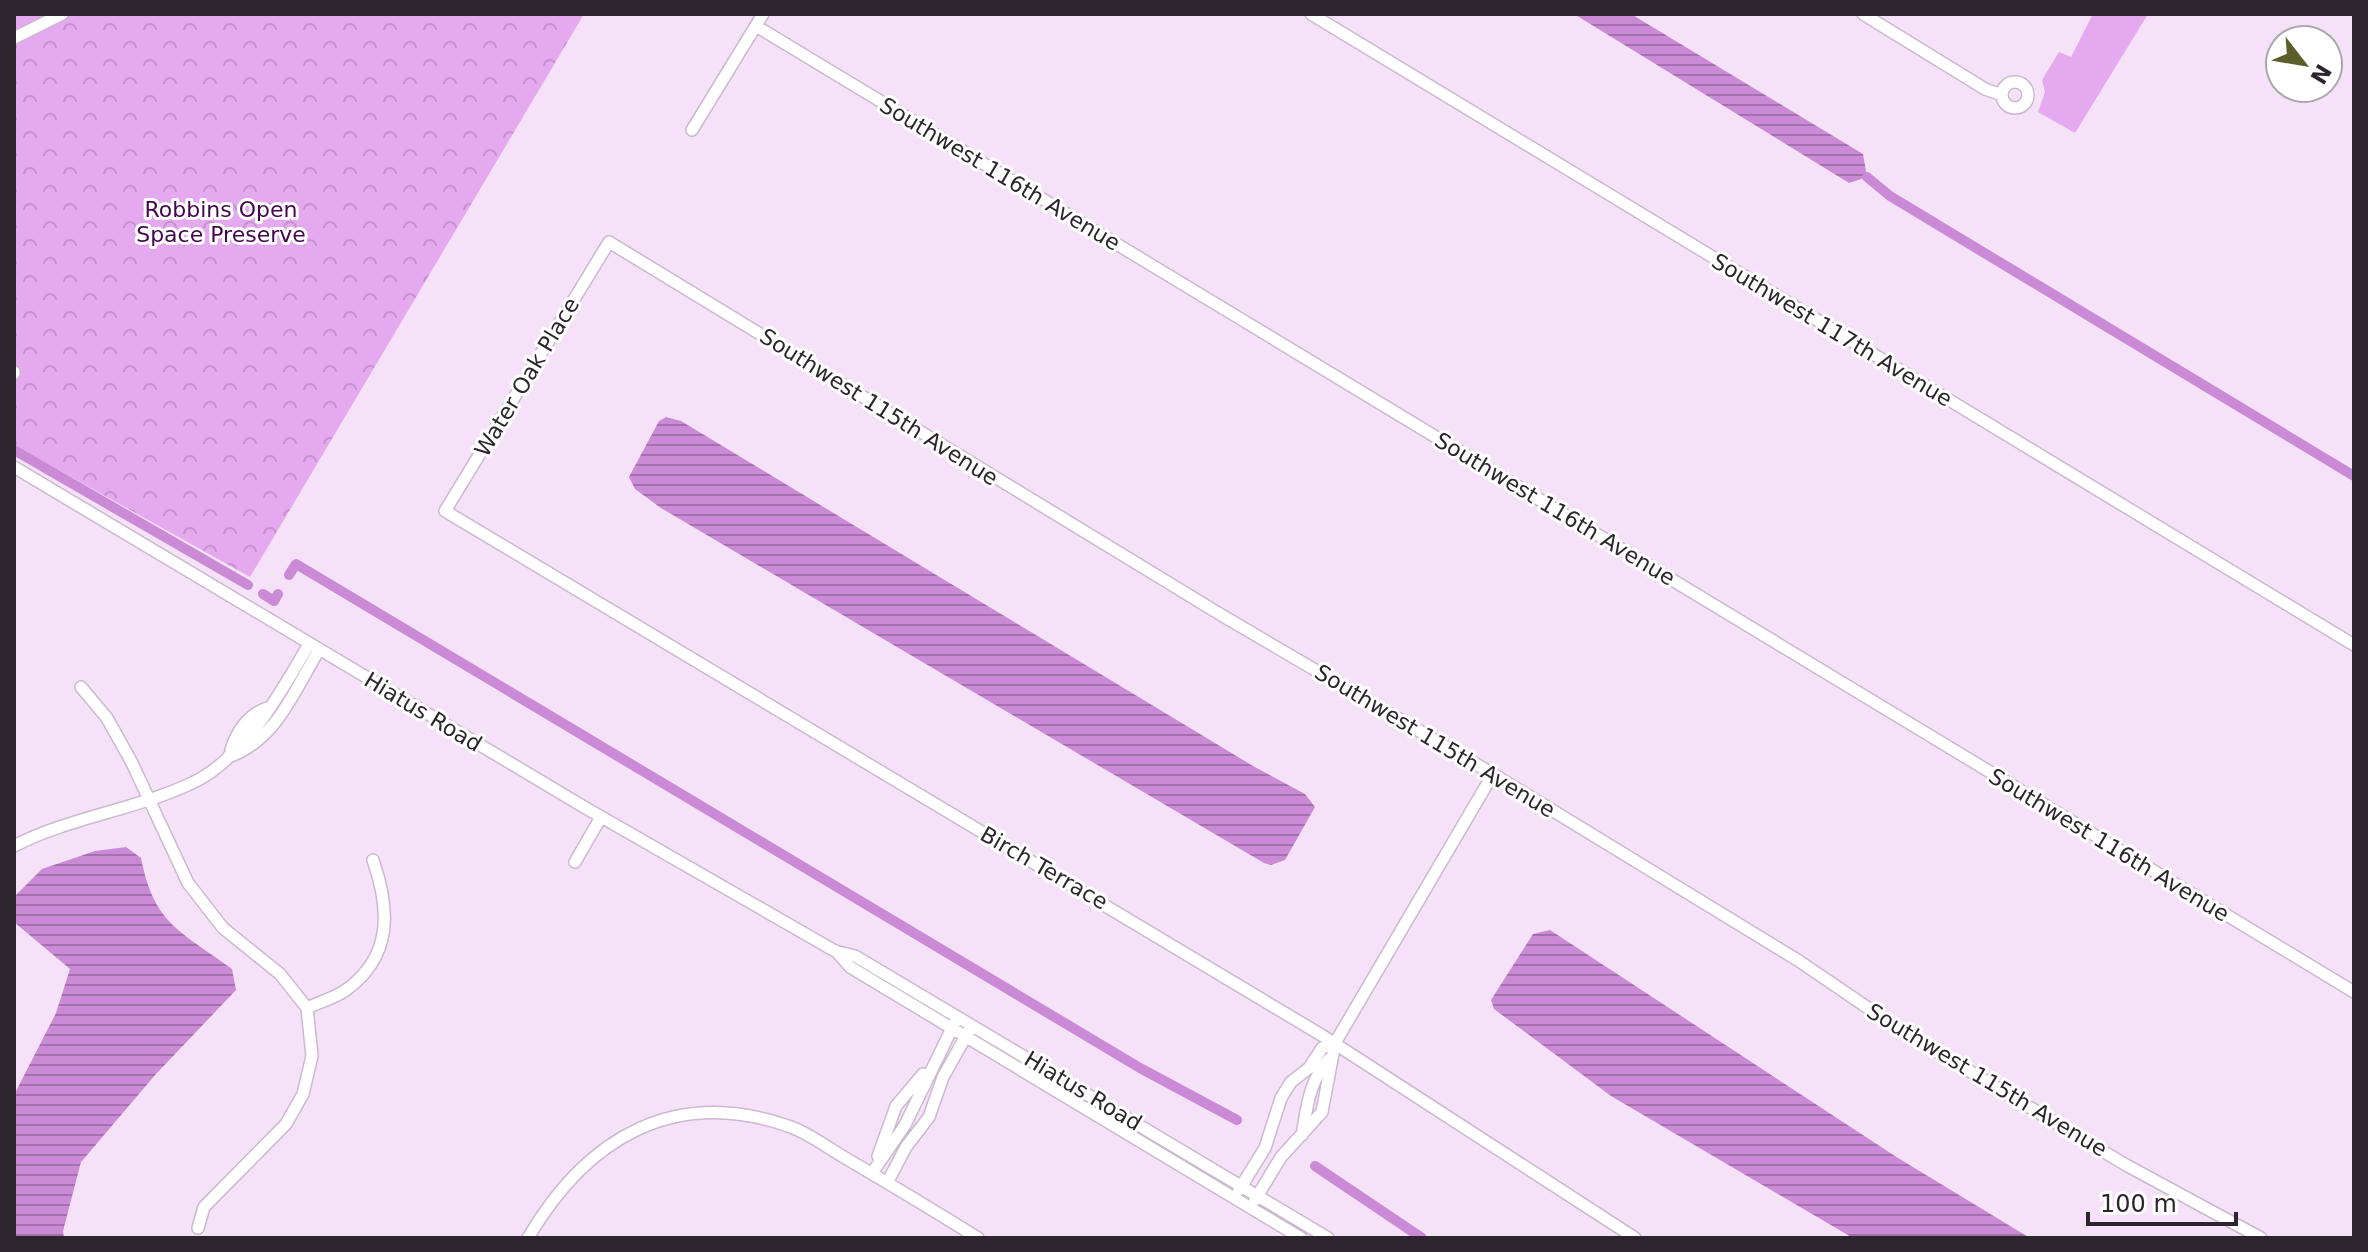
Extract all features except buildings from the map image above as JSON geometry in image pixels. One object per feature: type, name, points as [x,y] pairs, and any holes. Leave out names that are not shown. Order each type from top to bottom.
[{"type":"street","points":[[14,38],[62,14]]},
{"type":"street","points":[[692,130],[763,14]]},
{"type":"street","name":"Southwest 117th Avenue","points":[[1311,14],[2354,645]]},
{"type":"street","points":[[1863,14],[1985,89],[2002,95]]},
{"type":"street","name":"Southwest 116th Avenue","points":[[756,26],[2354,992]]},
{"type":"street","name":"Water Oak Place","points":[[445,511],[609,242]]},
{"type":"street","name":"Southwest 115th Avenue","points":[[609,242],[1196,600],[1493,774],[1799,961],[1910,1036],[2126,1165],[2261,1238]]},
{"type":"street","name":"Hiatus Road","points":[[14,467],[601,817],[835,951],[855,956],[955,1022],[1242,1185],[1328,1238]]},
{"type":"street","name":"Birch Terrace","points":[[445,511],[1335,1043],[1635,1238]]},
{"type":"street","points":[[14,846],[42,832],[195,782],[228,758],[314,647]]},
{"type":"street","points":[[228,758],[248,751],[265,737],[314,647]]},
{"type":"street","points":[[81,687],[107,718],[197,895],[223,928],[280,974],[307,1008],[312,1056],[303,1094],[286,1124],[204,1207],[198,1228]]},
{"type":"street","points":[[1251,1208],[1281,1157],[1322,1112],[1335,1043],[1493,774]]},
{"type":"street","points":[[575,862],[601,817]]},
{"type":"street","points":[[307,1008],[345,990],[371,966],[384,931],[386,897],[373,860]]},
{"type":"street","points":[[872,1173],[907,1121],[929,1068],[955,1022]]},
{"type":"street","points":[[887,1183],[920,1129],[969,1030]]},
{"type":"street","name":"Hiatus Road","points":[[969,1030],[1301,1238]]},
{"type":"street","points":[[1234,1197],[1265,1148],[1281,1098],[1291,1082],[1309,1068],[1322,1048],[1335,1043]]},
{"type":"street","points":[[1302,1136],[1311,1088],[1317,1072],[1331,1057]]},
{"type":"street","points":[[872,1173],[893,1116],[909,1089],[929,1068]]},
{"type":"street","points":[[1291,1082],[1311,1088]]},
{"type":"street","points":[[528,1238],[551,1199],[584,1164],[621,1135],[652,1121],[701,1112],[752,1116],[791,1126],[978,1238]]},
{"type":"street","points":[[893,1116],[920,1129]]},
{"type":"green space","name":"Robbins Open Space Preserve","points":[[14,14],[584,14],[250,577],[14,445]]},
{"type":"green space","points":[[2093,14],[2148,14],[2075,133],[2038,112],[2045,92],[2042,80],[2059,52],[2071,57]]},
{"type":"shaded area","points":[[1574,14],[1631,14],[1863,154],[1867,177],[1849,183]]},
{"type":"shaded area","points":[[666,417],[681,421],[1253,766],[1305,794],[1315,807],[1285,860],[1271,865],[1264,863],[661,508],[635,489],[629,477],[659,421]]},
{"type":"shaded area","points":[[126,847],[141,858],[162,913],[184,935],[232,969],[236,990],[156,1074],[81,1162],[63,1231],[64,1238],[14,1238],[14,1095],[56,1013],[70,969],[14,922],[14,897],[42,869],[95,851]]},
{"type":"shaded area","points":[[1550,930],[1898,1158],[2030,1238],[1853,1238],[1611,1096],[1494,1009],[1491,1000],[1533,934]]},
{"type":"waterway","points":[[1867,177],[1890,196],[2354,476]]},
{"type":"waterway","points":[[14,450],[248,585]]},
{"type":"waterway","points":[[289,575],[296,564],[1140,1068],[1237,1120]]},
{"type":"waterway","points":[[263,594],[274,601],[278,594]]},
{"type":"waterway","points":[[1315,1166],[1422,1238]]}]
